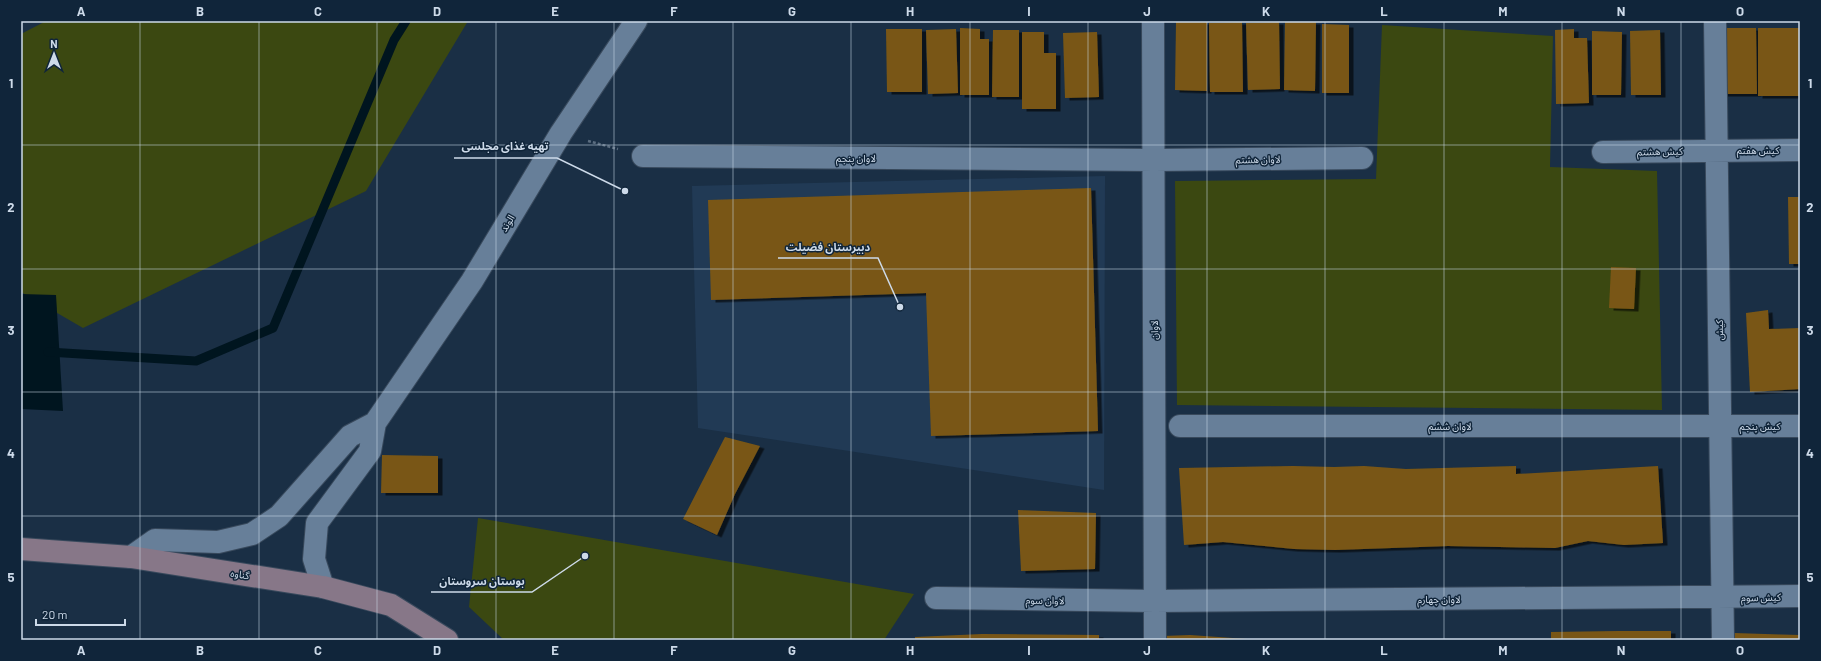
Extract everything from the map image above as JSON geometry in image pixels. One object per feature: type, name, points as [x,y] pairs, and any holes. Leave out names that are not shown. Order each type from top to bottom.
[{"type":"main road","name":"گناوه","points":[[21,549],[131,557],[323,587],[391,605],[447,640]]},
{"type":"street","name":"الوند","points":[[375,424],[472,280],[561,133],[636,21]]},
{"type":"street","name":"لاوان","points":[[1153,21],[1155,160],[1155,640]]},
{"type":"street","name":"کیش","points":[[1715,21],[1723,640]]},
{"type":"street","name":"کیش هفتم","points":[[1717,150],[1800,150]]},
{"type":"street","name":"کیش هشتم","points":[[1603,152],[1717,150]]},
{"type":"street","name":"لاوان پنجم","points":[[643,156],[1155,160]]},
{"type":"street","name":"لاوان هشتم","points":[[1155,160],[1362,158]]},
{"type":"street","points":[[131,557],[155,540],[218,542],[252,534],[279,516],[350,436],[375,424]]},
{"type":"street","points":[[323,587],[314,558],[317,523],[370,451],[375,424]]},
{"type":"street","name":"کیش پنجم","points":[[1720,425],[1800,426]]},
{"type":"street","name":"لاوان ششم","points":[[1180,426],[1720,425]]},
{"type":"street","name":"کیش سوم","points":[[1722,598],[1800,596]]},
{"type":"street","name":"لاوان سوم","points":[[936,598],[1155,601]]},
{"type":"street","name":"لاوان چهارم","points":[[1155,601],[1722,598]]},
{"type":"path","points":[[561,133],[643,156]]},
{"type":"shaded area","points":[[1105,176],[1104,490],[698,428],[692,186]]},
{"type":"shaded area","points":[[21,294],[56,295],[63,411],[21,409]]},
{"type":"green space","points":[[46,21],[468,21],[366,191],[83,328],[21,292],[21,34]]},
{"type":"green space","points":[[1382,25],[1553,36],[1550,167],[1657,171],[1662,410],[1177,405],[1175,181],[1376,179]]},
{"type":"green space","points":[[478,518],[914,594],[884,640],[504,640],[469,607]]},
{"type":"building","points":[[1176,22],[1207,22],[1207,91],[1175,90]]},
{"type":"building","points":[[1242,22],[1243,92],[1210,92],[1209,23]]},
{"type":"building","points":[[1279,22],[1280,89],[1248,90],[1246,23]]},
{"type":"building","points":[[1285,22],[1316,22],[1315,91],[1284,90]]},
{"type":"building","points":[[1322,24],[1349,25],[1349,93],[1322,93]]},
{"type":"building","points":[[960,28],[980,29],[980,39],[989,39],[989,95],[960,95]]},
{"type":"building","points":[[1722,28],[1756,28],[1757,94],[1723,94]]},
{"type":"building","points":[[1758,28],[1800,28],[1800,96],[1758,96]]},
{"type":"building","points":[[886,29],[922,29],[922,92],[887,92]]},
{"type":"building","points":[[956,29],[958,93],[928,94],[926,30]]},
{"type":"building","points":[[1574,29],[1574,38],[1587,38],[1589,103],[1556,104],[1555,30]]},
{"type":"building","points":[[993,30],[1019,30],[1019,97],[992,97]]},
{"type":"building","points":[[1660,30],[1661,95],[1631,95],[1630,31]]},
{"type":"building","points":[[1592,31],[1622,32],[1621,95],[1592,95]]},
{"type":"building","points":[[1022,32],[1044,32],[1044,53],[1056,53],[1056,109],[1022,109]]},
{"type":"building","points":[[1097,32],[1099,97],[1065,98],[1063,33]]},
{"type":"building","points":[[1091,188],[1098,431],[931,436],[926,293],[711,300],[708,200]]},
{"type":"building","points":[[1788,197],[1800,197],[1800,264],[1789,264]]},
{"type":"building","points":[[1611,267],[1636,268],[1634,309],[1609,308]]},
{"type":"building","points":[[1768,310],[1769,329],[1800,328],[1800,389],[1750,392],[1746,313]]},
{"type":"building","points":[[725,437],[760,446],[735,494],[717,535],[683,519]]},
{"type":"building","points":[[382,455],[438,456],[438,493],[381,493]]},
{"type":"building","points":[[1364,466],[1406,469],[1516,466],[1516,474],[1658,466],[1663,543],[1624,545],[1588,541],[1555,548],[1448,546],[1335,550],[1294,549],[1223,542],[1184,545],[1179,468]]},
{"type":"building","points":[[1018,510],[1096,513],[1095,569],[1021,571]]},
{"type":"building","points":[[1671,631],[1671,640],[1551,640],[1551,632]]},
{"type":"building","points":[[1734,633],[1800,635],[1800,640],[1734,640]]},
{"type":"building","points":[[982,634],[1099,635],[1099,640],[915,640],[915,637]]},
{"type":"building","points":[[1190,635],[1247,640],[1163,640],[1163,636]]},
{"type":"waterway","points":[[48,352],[196,361],[273,328],[394,40],[406,21]]},
{"type":"place","name":"تهیه غذای مجلسی","points":[[625,191]]},
{"type":"place","name":"دبیرستان فضیلت","points":[[900,307]]},
{"type":"place","name":"بوستان سروستان","points":[[585,556]]}]
